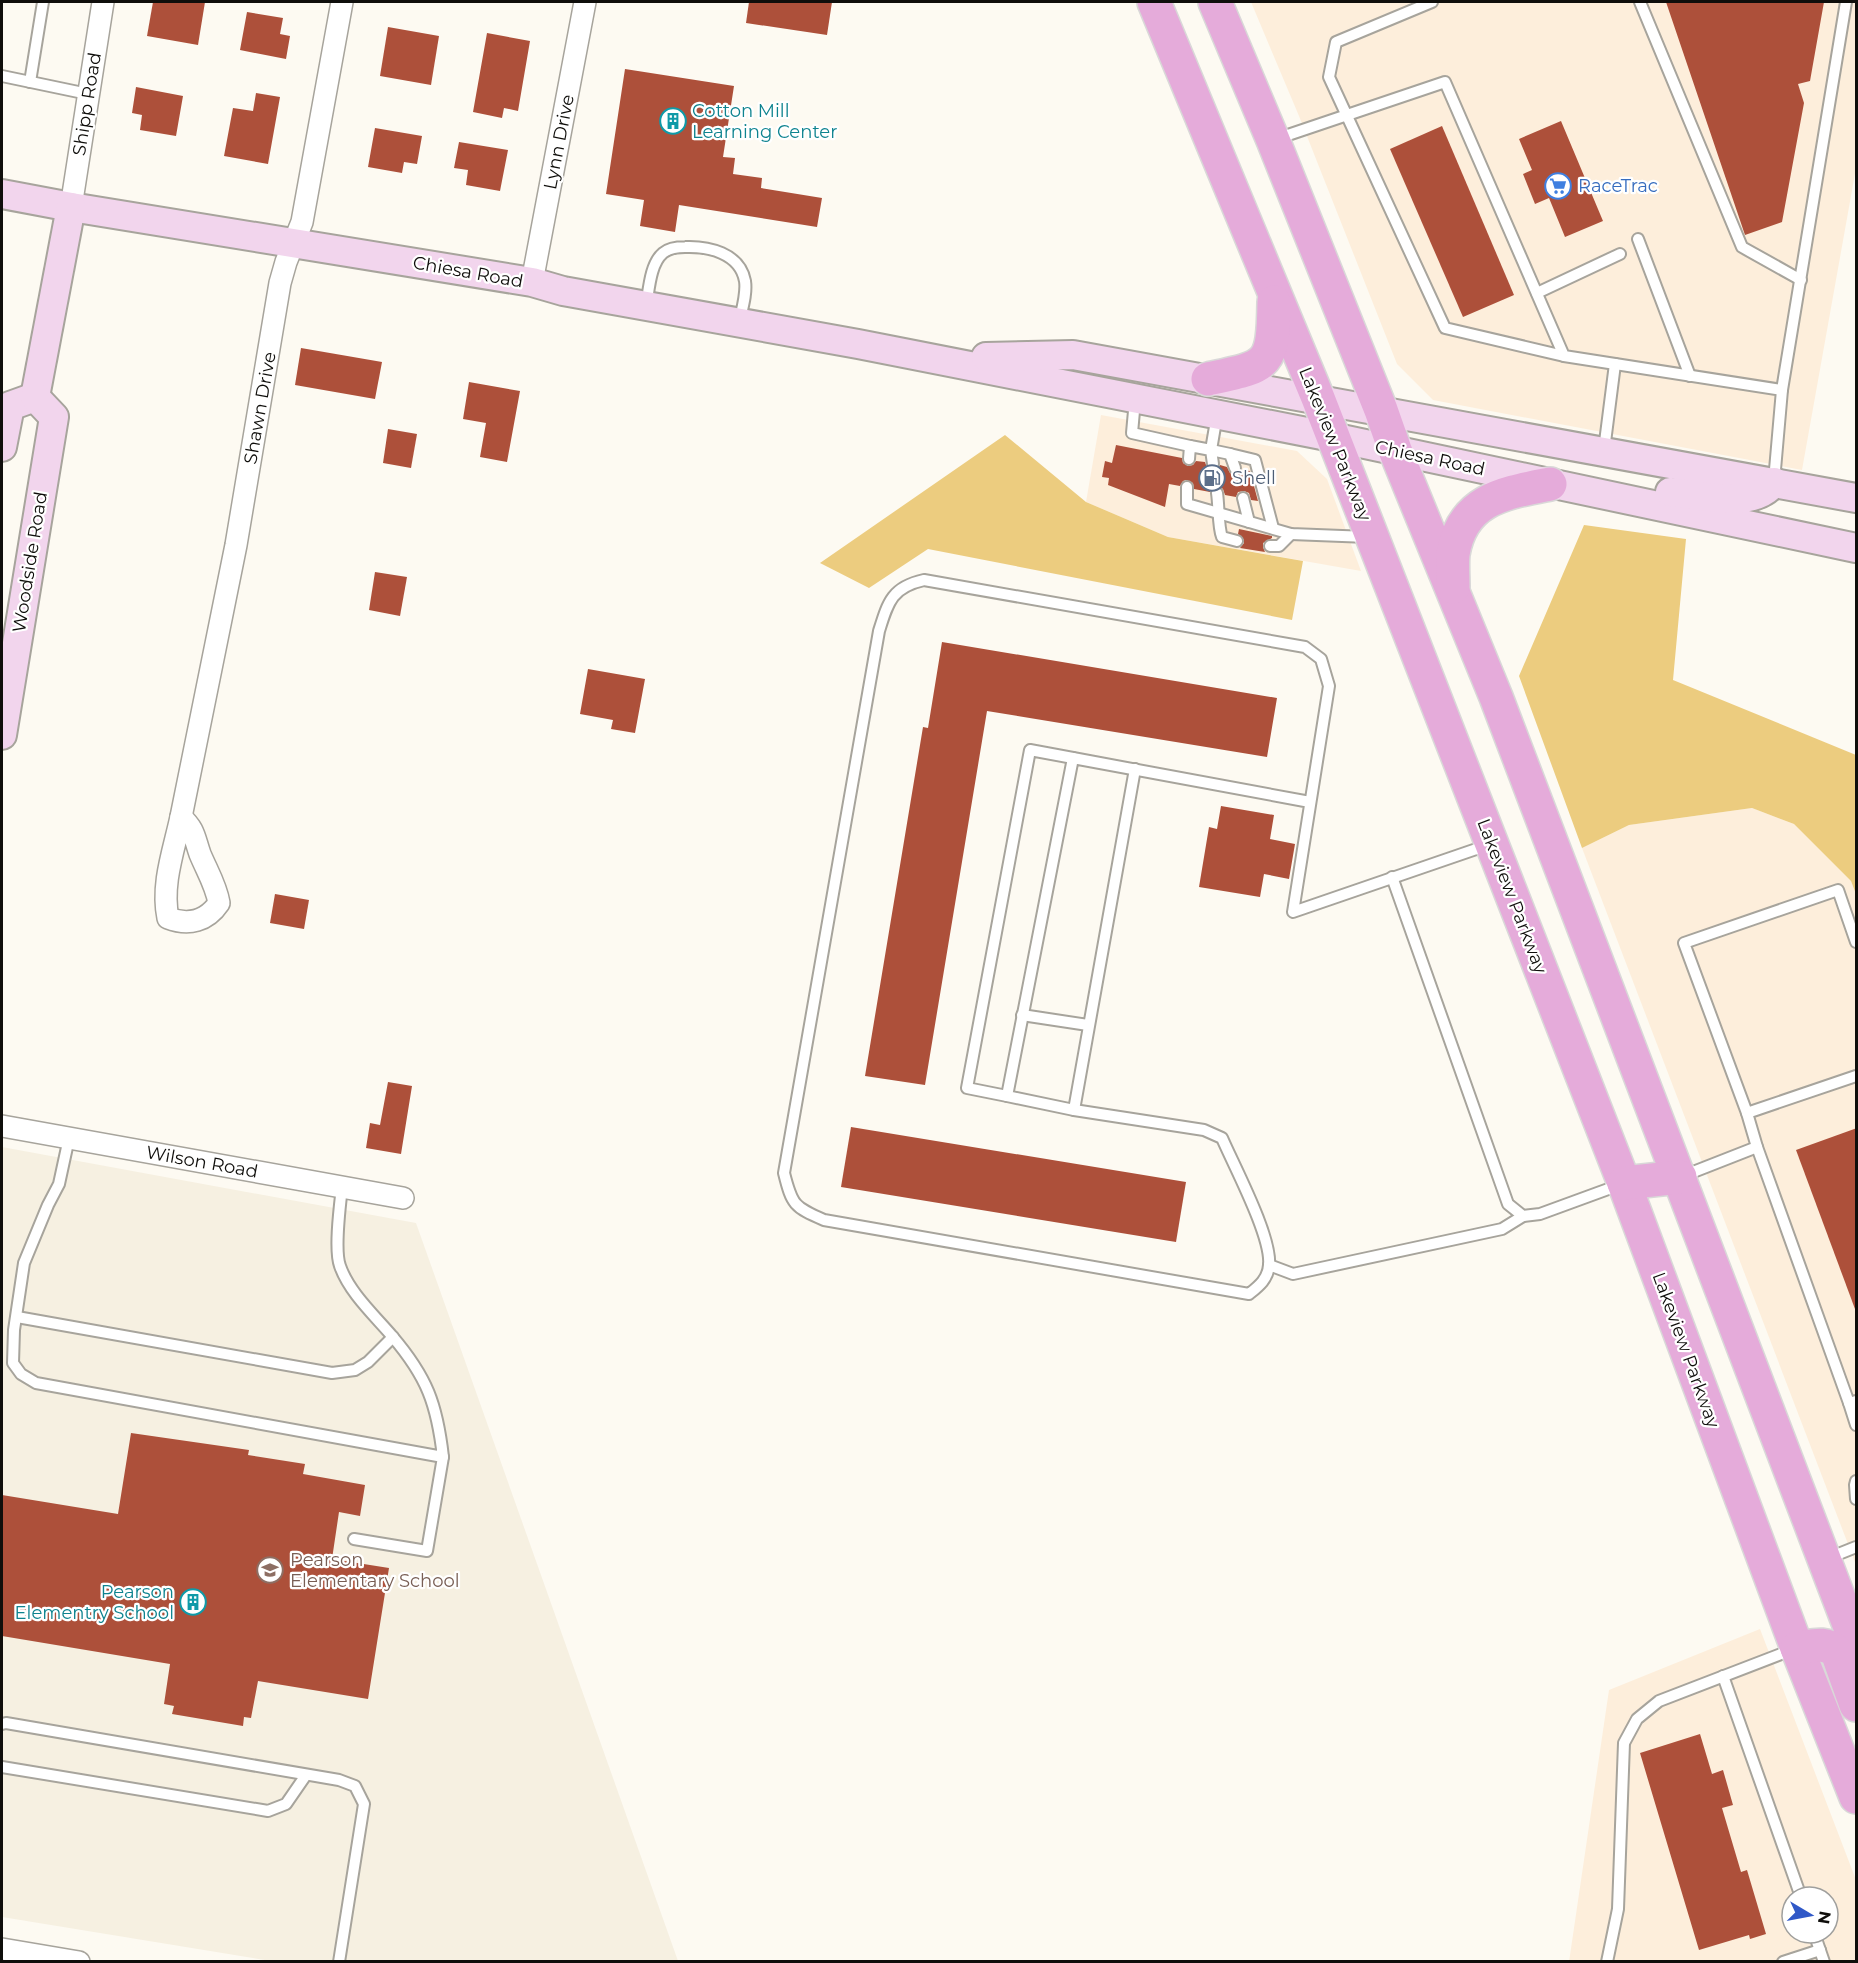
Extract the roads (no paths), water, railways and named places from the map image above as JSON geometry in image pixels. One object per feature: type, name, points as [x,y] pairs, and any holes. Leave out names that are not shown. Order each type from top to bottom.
[{"type":"main road","name":"Lakeview Parkway","points":[[1154,2],[1318,398],[1624,1183],[1797,1648],[1857,1797]]},
{"type":"main road","points":[[1215,2],[1273,140],[1500,709],[1857,1643]]},
{"type":"main road","name":"Chiesa Road","points":[[2,194],[532,282],[563,291],[933,359],[1332,437],[1857,548]]},
{"type":"main road","points":[[2,447],[10,406],[35,397],[71,207]]},
{"type":"main road","points":[[1208,379],[1258,366],[1265,358],[1273,340],[1274,291]]},
{"type":"main road","name":"Chiesa Road","points":[[933,359],[1073,355],[1857,498]]},
{"type":"main road","name":"Woodside Road","points":[[2,735],[54,417],[35,397]]},
{"type":"main road","points":[[1615,498],[1671,492],[1724,499],[1746,498],[1769,490],[1774,482]]},
{"type":"main road","points":[[1452,591],[1454,554],[1464,523],[1482,505],[1503,494],[1550,484]]},
{"type":"main road","points":[[1624,1183],[1680,1178]]},
{"type":"main road","points":[[1797,1648],[1826,1644],[1832,1647],[1837,1652],[1857,1705]]},
{"type":"street","name":"Shipp Road","points":[[71,207],[103,2]]},
{"type":"street","name":"Shawn Drive","points":[[181,817],[236,545],[280,283],[286,261],[302,222],[342,2]]},
{"type":"street","name":"Lynn Drive","points":[[532,282],[585,2]]},
{"type":"street","name":"Wilson Road","points":[[2,1126],[403,1198]]},
{"type":"street","points":[[2,1949],[79,1962]]},
{"type":"lane","points":[[30,82],[43,2]]},
{"type":"lane","points":[[1432,2],[1336,42],[1329,77],[1445,328],[1564,356],[1782,390]]},
{"type":"lane","points":[[1640,2],[1742,247],[1801,280]]},
{"type":"lane","points":[[1774,482],[1782,390],[1846,2]]},
{"type":"lane","points":[[2,76],[88,94]]},
{"type":"lane","points":[[1273,140],[1445,82],[1564,356]]},
{"type":"lane","points":[[1638,238],[1690,376]]},
{"type":"lane","points":[[646,306],[652,273],[663,252],[676,247],[709,248],[726,255],[739,266],[745,280],[745,294],[739,323]]},
{"type":"lane","points":[[1537,293],[1620,254]]},
{"type":"lane","points":[[1604,451],[1614,364]]},
{"type":"lane","points":[[1135,398],[1132,433],[1255,460],[1273,528]]},
{"type":"lane","points":[[1213,464],[1211,450],[1217,415]]},
{"type":"lane","points":[[1189,459],[1190,446]]},
{"type":"lane","points":[[1230,454],[1235,468]]},
{"type":"lane","points":[[1187,488],[1187,504],[1291,534],[1372,537]]},
{"type":"lane","points":[[1217,493],[1220,514],[1219,530],[1222,537],[1237,542]]},
{"type":"lane","points":[[1242,498],[1249,522]]},
{"type":"lane","points":[[1270,546],[1279,546],[1291,534]]},
{"type":"lane","points":[[1310,802],[1030,750],[966,1088],[1074,1110],[1204,1130],[1222,1138],[1266,1239],[1269,1265],[1263,1283],[1249,1294],[824,1220],[803,1211],[790,1197],[784,1173],[879,631],[887,603],[907,584],[924,580],[1305,647],[1322,659],[1329,686],[1293,912],[1491,844]]},
{"type":"lane","points":[[1007,1096],[1073,758]]},
{"type":"lane","points":[[1074,1110],[1135,770]]},
{"type":"lane","points":[[1392,877],[1508,1204],[1523,1216]]},
{"type":"lane","points":[[1857,942],[1838,890],[1684,943],[1747,1113],[1757,1147],[1853,1402],[1857,1425]]},
{"type":"lane","points":[[1022,1015],[1088,1025]]},
{"type":"lane","points":[[1747,1113],[1857,1076]]},
{"type":"lane","points":[[69,1138],[59,1184],[24,1263],[16,1317],[13,1363],[21,1374],[36,1383],[443,1457]]},
{"type":"lane","points":[[1680,1178],[1757,1147]]},
{"type":"lane","points":[[1269,1265],[1293,1274],[1502,1229],[1523,1216],[1540,1214],[1624,1183]]},
{"type":"lane","points":[[342,1187],[338,1226],[339,1265],[361,1302],[417,1368],[431,1395],[443,1457],[427,1551],[354,1539]]},
{"type":"lane","points":[[16,1317],[332,1373],[355,1370],[368,1362],[393,1337]]},
{"type":"lane","points":[[1857,1481],[1855,1485],[1857,1499]]},
{"type":"lane","points":[[1825,1560],[1857,1547]]},
{"type":"lane","points":[[1607,1962],[1618,1909],[1624,1743],[1637,1719],[1659,1701],[1797,1648]]},
{"type":"lane","points":[[1723,1676],[1797,1885]]},
{"type":"lane","points":[[2,1724],[306,1774],[339,1780],[355,1786],[364,1804],[339,1962]]},
{"type":"lane","points":[[2,1767],[268,1811],[286,1804],[306,1774]]},
{"type":"lane","points":[[1818,1945],[1824,1962]]},
{"type":"lane","points":[[1784,1962],[1820,1950]]},
{"type":"place","name":"Cotton Mill Learning Center","points":[[673,121]]},
{"type":"place","name":"RaceTrac","points":[[1558,186]]},
{"type":"place","name":"Shell","points":[[1212,478]]},
{"type":"place","name":"Pearson Elementary School","points":[[270,1570]]},
{"type":"place","name":"Pearson Elementry School","points":[[193,1602]]}]
